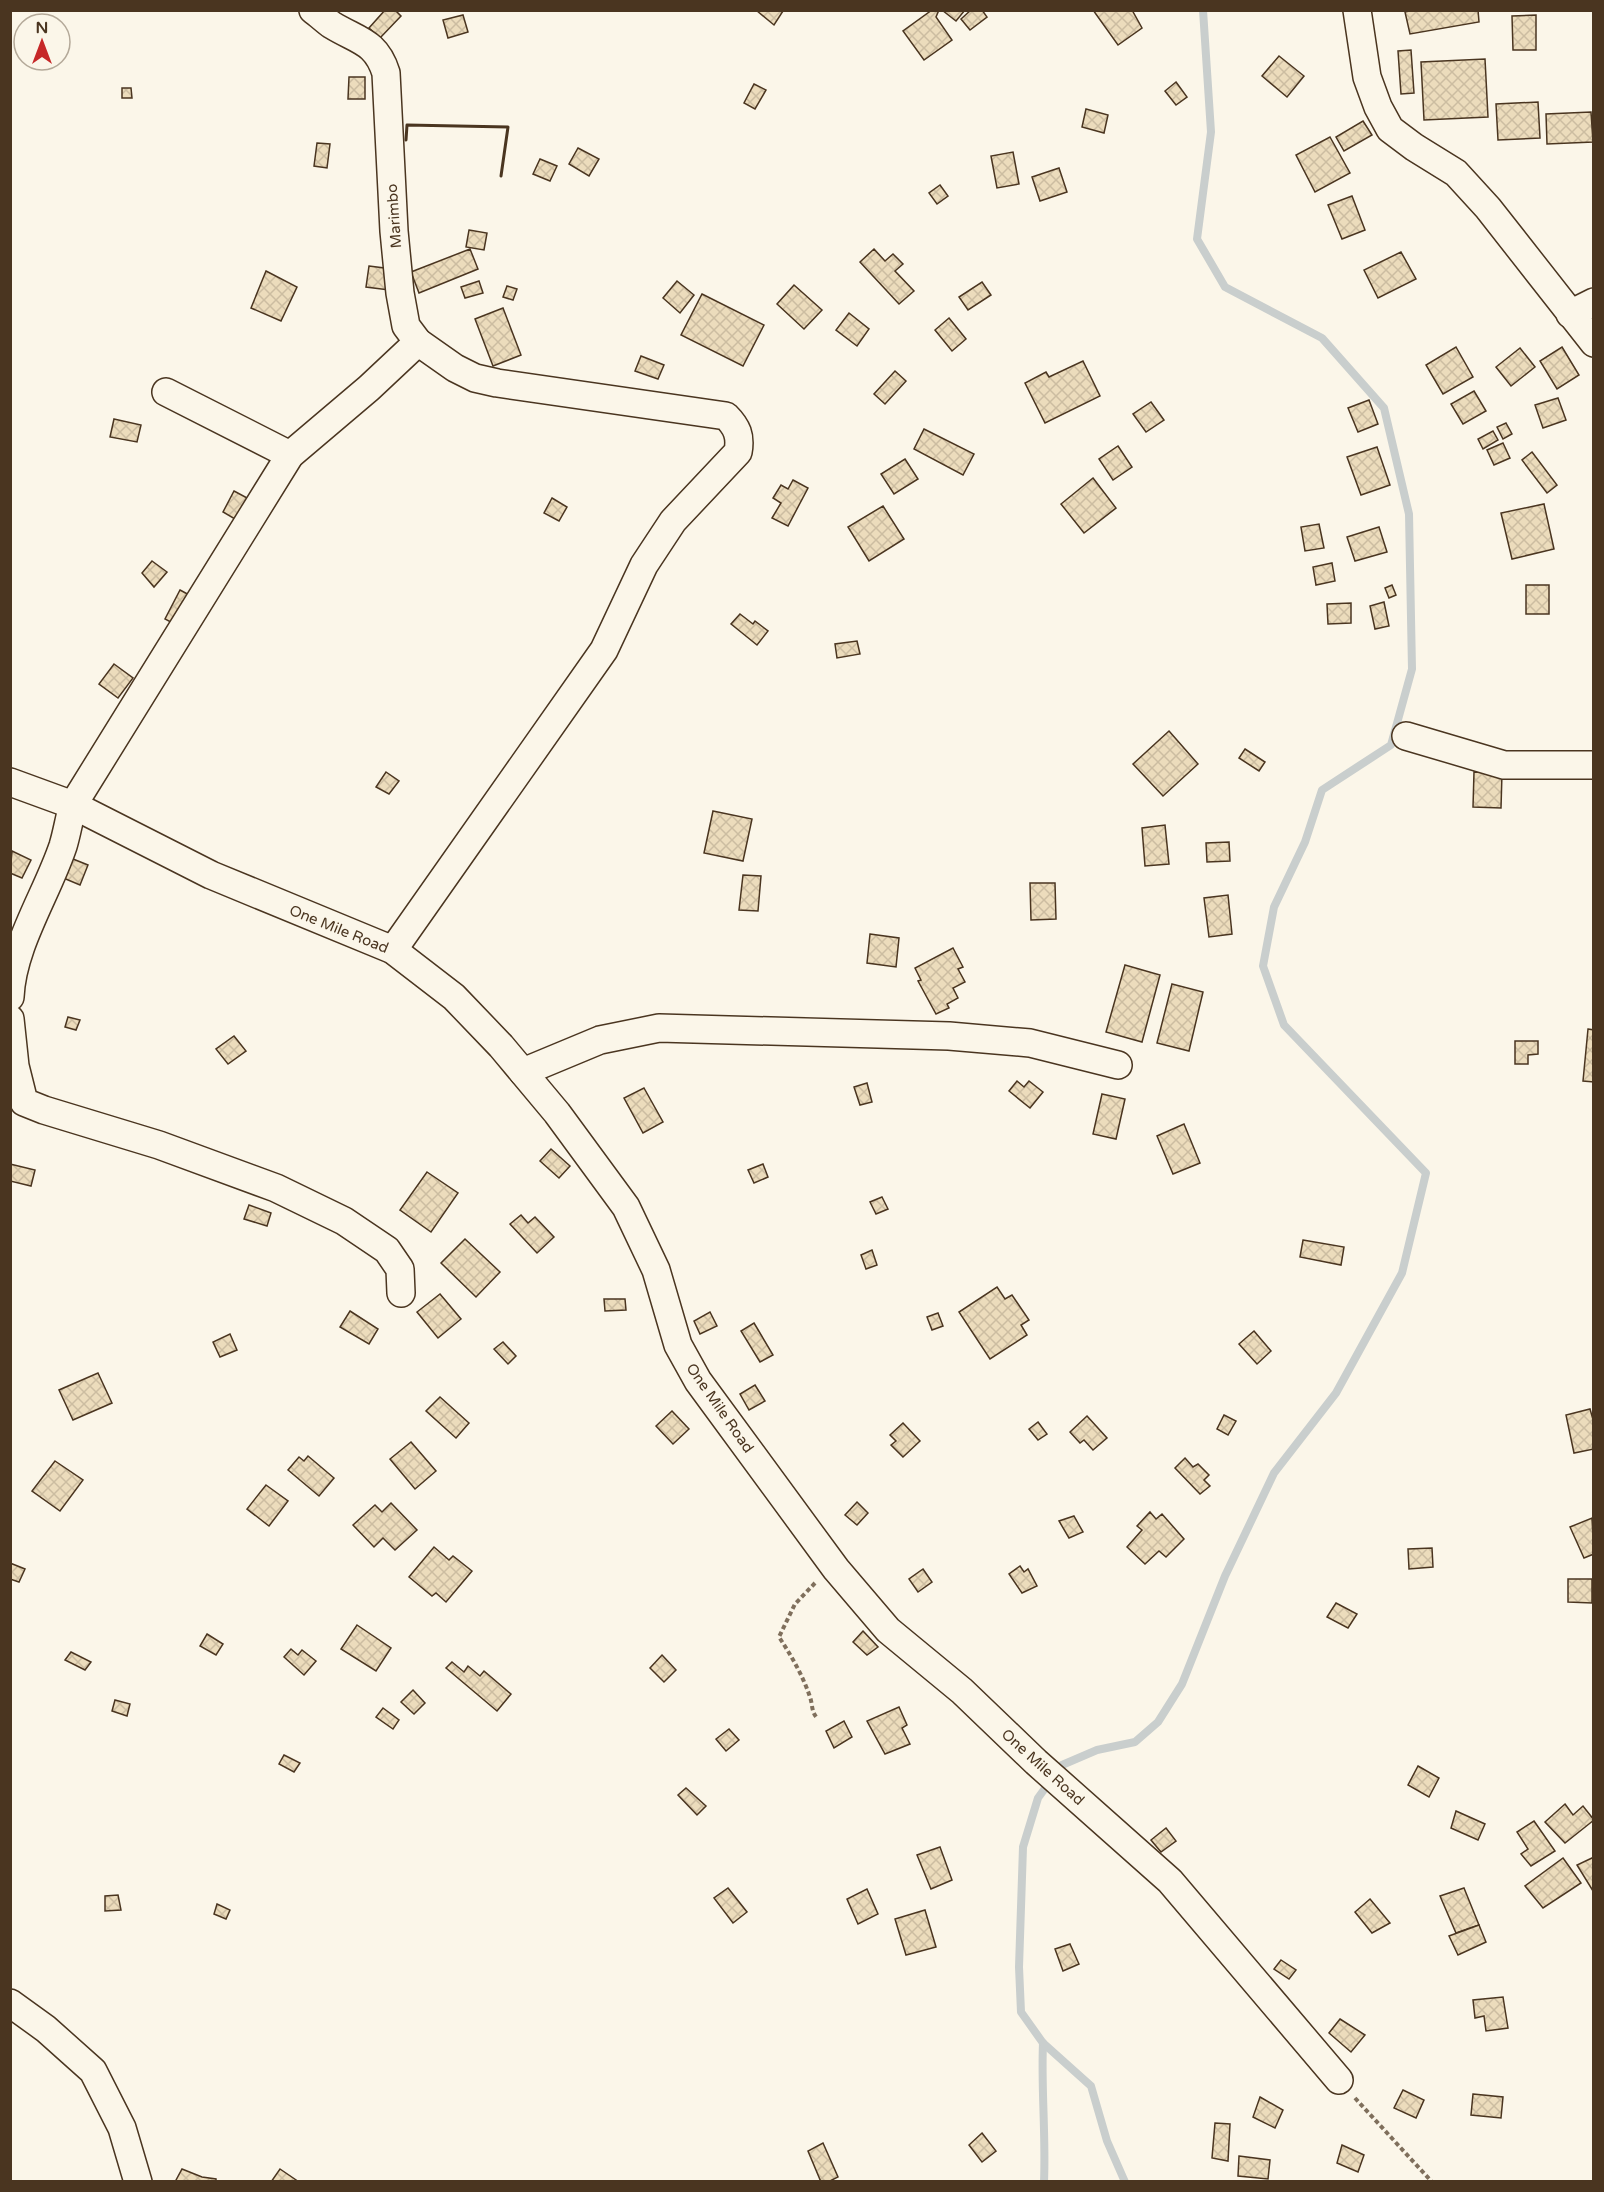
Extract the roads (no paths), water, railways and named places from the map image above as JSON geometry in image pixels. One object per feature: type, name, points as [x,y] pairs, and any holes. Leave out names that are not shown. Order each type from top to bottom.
[{"type":"street","name":"Marimbo","points":[[313,10],[333,26],[372,47],[381,58],[386,73],[394,231],[400,293],[406,326],[418,342],[455,368],[475,378],[726,416],[735,425],[740,437],[738,452],[673,521],[644,565],[603,650],[393,950]]},
{"type":"street","points":[[1357,10],[1368,77],[1378,107],[1390,129],[1456,173],[1582,308],[1593,343]]},
{"type":"street","points":[[10,997],[11,978],[38,903],[63,846],[73,805],[290,455],[369,388],[418,342]]},
{"type":"street","points":[[166,393],[290,455]]},
{"type":"street","points":[[1406,736],[1504,765],[1593,765]]},
{"type":"street","name":"One Mile Road","points":[[10,782],[73,805],[211,875],[393,950],[454,997],[501,1046],[557,1113],[626,1207],[656,1270],[678,1345],[698,1381],[836,1569],[888,1630],[962,1691],[1036,1762],[1170,1881],[1339,2080]]},
{"type":"street","points":[[10,1019],[15,1066],[24,1102],[159,1145],[276,1188],[344,1221],[387,1250],[400,1269],[401,1293]]},
{"type":"street","points":[[523,1072],[600,1040],[659,1028],[949,1036],[1030,1043],[1119,1065]]},
{"type":"street","points":[[10,2003],[46,2029],[93,2071],[122,2128],[138,2181]]},
{"type":"waterway","points":[[1125,2182],[1107,2141],[1091,2086],[1043,2043],[1021,2012],[1019,1967],[1023,1847],[1038,1798],[1062,1765],[1097,1750],[1135,1742],[1158,1722],[1182,1684],[1225,1576],[1274,1473],[1336,1393],[1402,1273],[1426,1173],[1284,1025],[1263,966],[1274,907],[1305,842],[1322,790],[1391,745],[1412,669],[1409,514],[1384,408],[1322,338],[1225,287],[1197,239],[1211,132],[1203,10]]},
{"type":"waterway","points":[[1043,2043],[1044,2182]]}]
